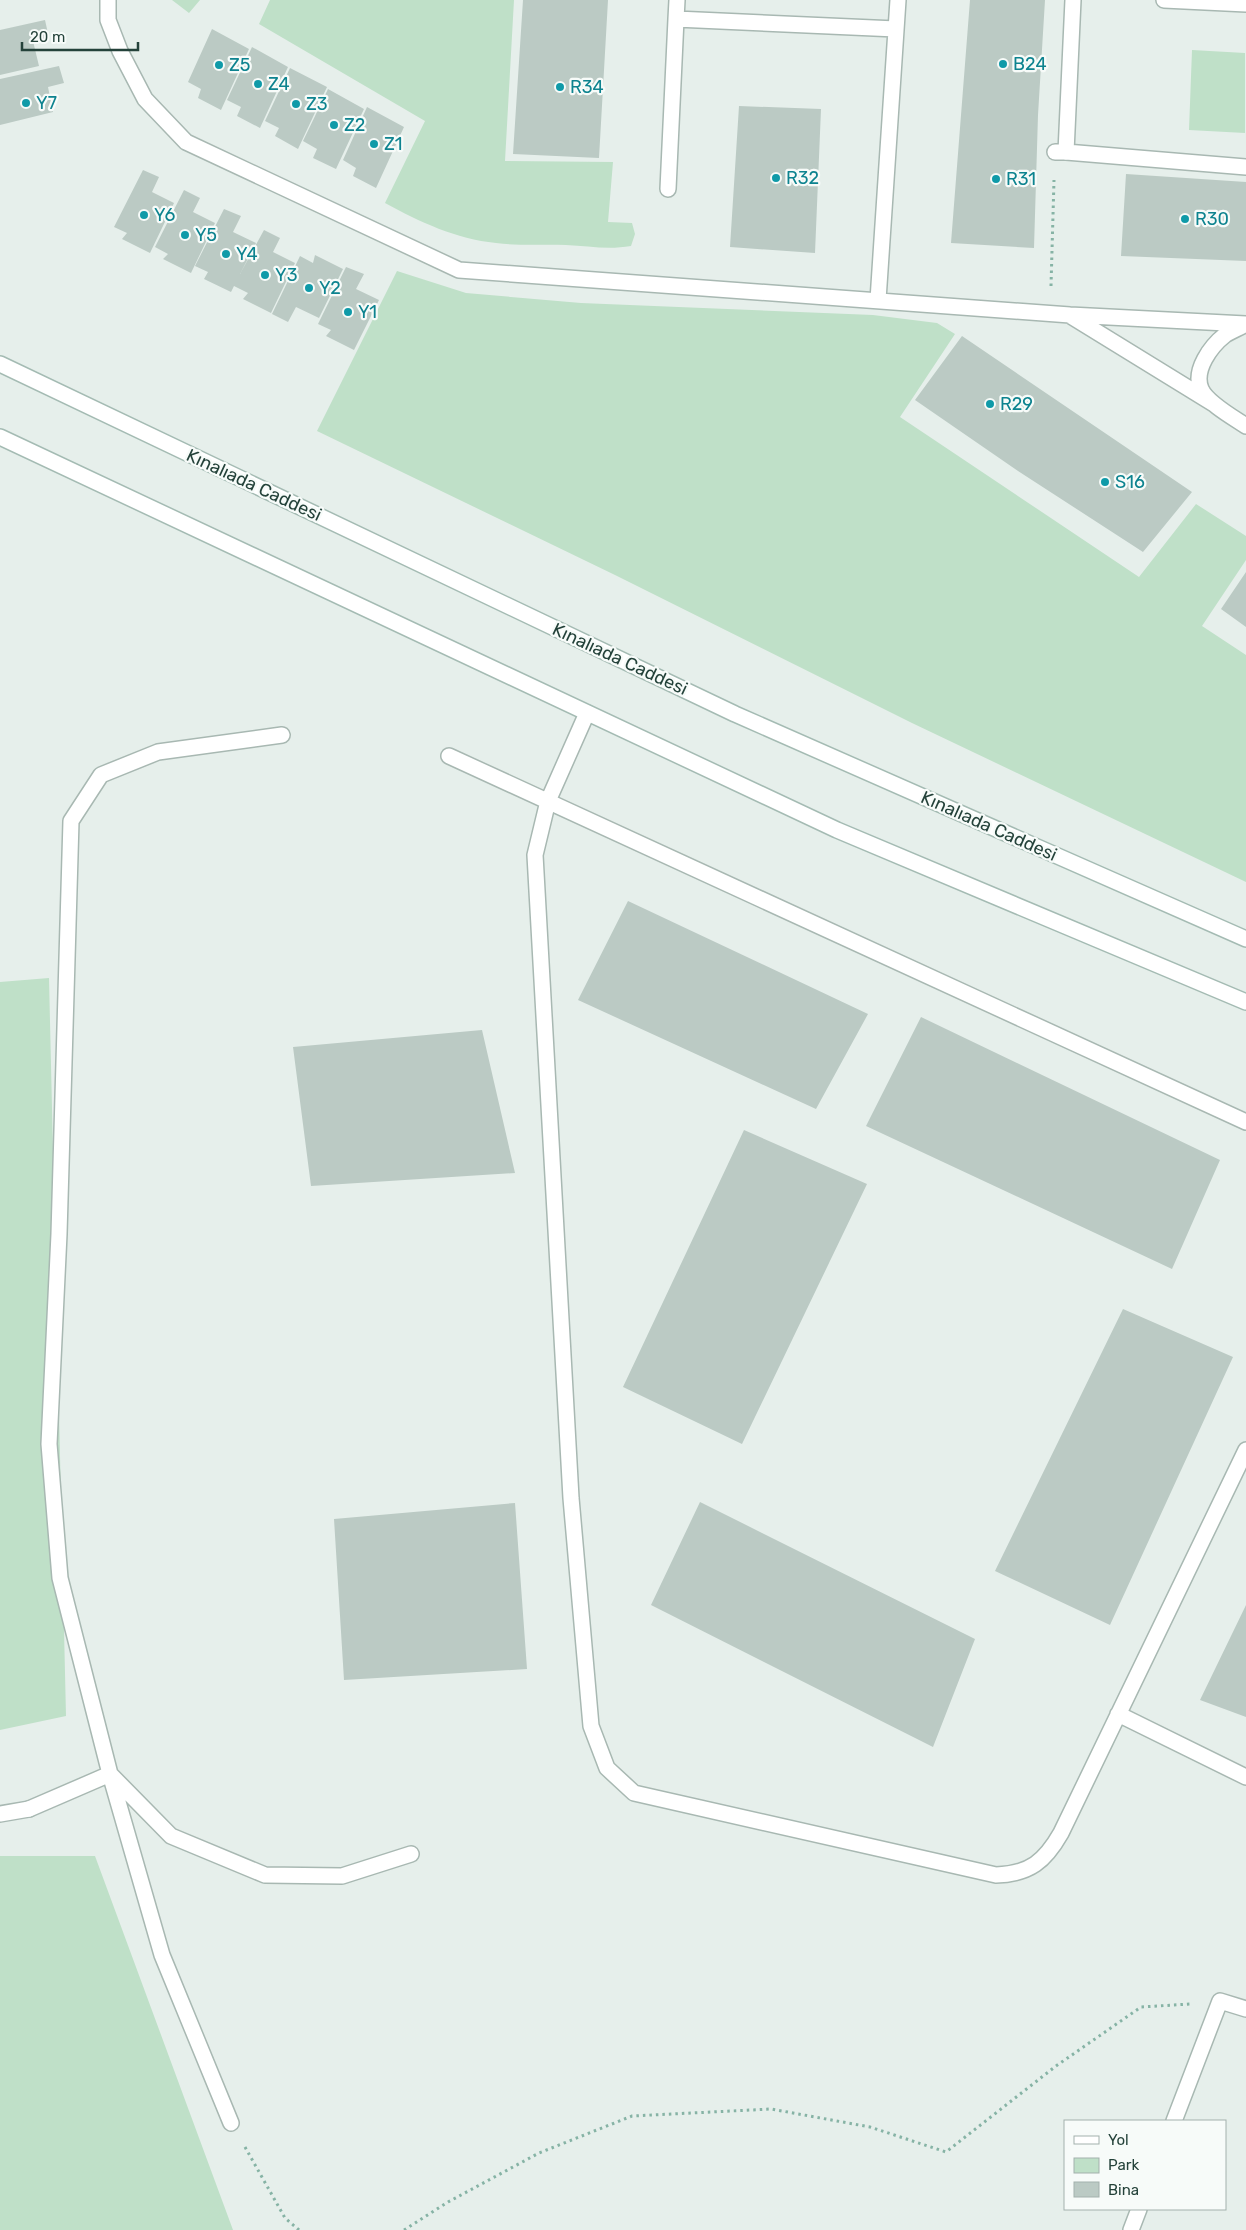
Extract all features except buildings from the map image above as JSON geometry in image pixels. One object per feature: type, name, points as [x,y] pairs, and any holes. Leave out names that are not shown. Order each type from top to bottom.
[{"type":"main road","points":[[108,0],[108,20],[120,50],[145,99],[186,142],[459,270],[1070,315],[1246,324]]},
{"type":"main road","points":[[668,189],[677,0]]},
{"type":"main road","points":[[878,300],[898,0]]},
{"type":"main road","points":[[1073,0],[1061,152],[1246,167]]},
{"type":"main road","points":[[1164,0],[1246,4]]},
{"type":"main road","points":[[676,19],[896,29]]},
{"type":"main road","points":[[1070,315],[1214,404],[1246,426]]},
{"type":"main road","points":[[1214,404],[1201,389],[1200,370],[1210,351],[1226,335],[1246,324]]},
{"type":"main road","name":"Kınalıada Caddesi","points":[[0,364],[735,714],[1246,939]]},
{"type":"main road","points":[[0,437],[836,830],[1246,1002]]},
{"type":"main road","points":[[587,713],[548,801],[535,855],[571,1498],[591,1726],[607,1768],[634,1792],[996,1875],[1014,1874],[1041,1860],[1052,1849],[1246,1450]]},
{"type":"main road","points":[[231,2123],[162,1955],[110,1774],[60,1578],[48,1444],[59,1234],[71,821],[101,776],[158,752],[282,736]]},
{"type":"main road","points":[[449,756],[1246,1122]]},
{"type":"main road","points":[[1118,1714],[1246,1777]]},
{"type":"main road","points":[[0,1814],[28,1809],[110,1774]]},
{"type":"main road","points":[[110,1774],[171,1836],[265,1875],[342,1876],[411,1854]]},
{"type":"main road","points":[[1174,2120],[1220,2002],[1246,2009]]},
{"type":"main road","points":[[1131,2230],[1139,2210]]},
{"type":"path","points":[[1050,313],[1061,152]]},
{"type":"path","points":[[404,2230],[448,2202],[539,2153],[632,2116],[771,2109],[870,2127],[946,2152],[1056,2066],[1141,2007],[1220,2002]]},
{"type":"path","points":[[231,2123],[286,2218],[299,2230]]},
{"type":"green space","points":[[172,0],[200,0],[189,13]]},
{"type":"green space","points":[[270,0],[514,0],[505,161],[613,162],[608,222],[632,223],[635,234],[631,246],[606,248],[481,241],[439,229],[385,203],[425,121],[259,24]]},
{"type":"green space","points":[[1192,50],[1245,53],[1245,133],[1189,130]]},
{"type":"green space","points":[[397,271],[466,293],[581,303],[873,315],[937,323],[955,334],[900,417],[1139,577],[1196,504],[1246,536],[1246,560],[1202,626],[1246,655],[1246,882],[912,723],[615,575],[317,431]]},
{"type":"green space","points":[[49,978],[66,1716],[0,1730],[0,982]]},
{"type":"green space","points":[[0,1856],[95,1856],[233,2230],[0,2230]]},
{"type":"place","name":"B24","points":[[1003,64]]},
{"type":"place","name":"Z5","points":[[219,65]]},
{"type":"place","name":"Z4","points":[[258,84]]},
{"type":"place","name":"R34","points":[[560,87]]},
{"type":"place","name":"Y7","points":[[26,103]]},
{"type":"place","name":"Z3","points":[[296,104]]},
{"type":"place","name":"Z2","points":[[334,125]]},
{"type":"place","name":"Z1","points":[[374,144]]},
{"type":"place","name":"R32","points":[[776,178]]},
{"type":"place","name":"R31","points":[[996,179]]},
{"type":"place","name":"Y6","points":[[144,215]]},
{"type":"place","name":"R30","points":[[1185,219]]},
{"type":"place","name":"Y5","points":[[185,235]]},
{"type":"place","name":"Y4","points":[[226,254]]},
{"type":"place","name":"Y3","points":[[265,275]]},
{"type":"place","name":"Y2","points":[[309,288]]},
{"type":"place","name":"Y1","points":[[348,312]]},
{"type":"place","name":"R29","points":[[990,404]]},
{"type":"place","name":"S16","points":[[1105,482]]}]
